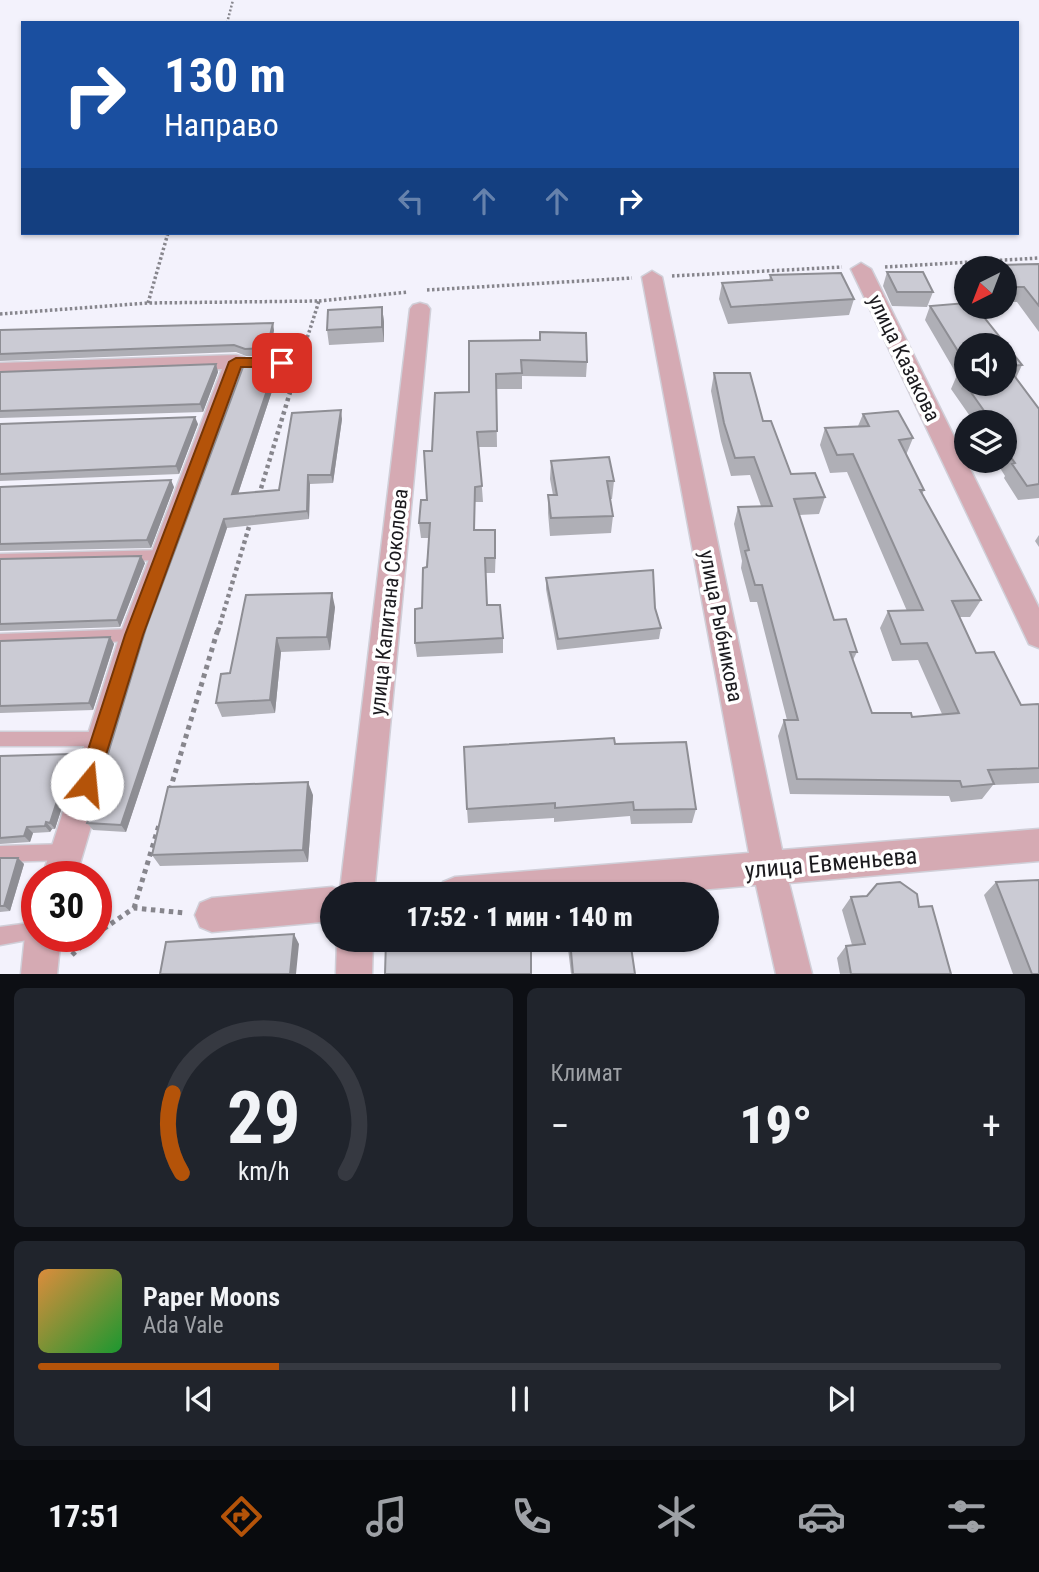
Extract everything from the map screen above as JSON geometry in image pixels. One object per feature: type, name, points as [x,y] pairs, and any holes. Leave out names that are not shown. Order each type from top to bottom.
[{"type":"street","name":"улица Казакова","points":[[861,269],[1039,636]]},
{"type":"street","name":"улица Рыбникова","points":[[652,277],[769,868],[794,974]]},
{"type":"street","name":"улица Капитана Соколова","points":[[358,882],[420,309]]},
{"type":"street","points":[[0,369],[236,362],[209,418],[184,480],[164,555],[134,635],[64,861]]},
{"type":"street","name":"улица Евменьева","points":[[600,882],[1039,845]]},
{"type":"street","points":[[212,915],[320,905]]},
{"type":"street","points":[[38,974],[41,952]]},
{"type":"street","points":[[354,974],[355,952]]},
{"type":"lane","points":[[236,362],[267,361],[299,365]]},
{"type":"lane","points":[[0,559],[164,555]]},
{"type":"lane","points":[[0,640],[134,635]]},
{"type":"lane","points":[[0,739],[101,739]]},
{"type":"lane","points":[[0,854],[44,861]]},
{"type":"lane","points":[[0,936],[21,933]]},
{"type":"path","points":[[228,21],[233,0]]},
{"type":"path","points":[[148,303],[167,235]]},
{"type":"path","points":[[318,301],[417,291],[1039,258]]},
{"type":"path","points":[[112,923],[134,908],[212,915]]},
{"type":"building","points":[[1039,264],[1039,306],[1024,287],[1017,287],[1017,265]]},
{"type":"building","points":[[887,272],[923,272],[933,292],[897,292]]},
{"type":"building","points":[[841,273],[854,299],[731,307],[722,283],[772,280],[770,275]]},
{"type":"building","points":[[954,304],[954,319],[985,319],[997,333],[954,333],[954,345],[930,306]]},
{"type":"building","points":[[382,307],[382,327],[327,330],[328,310]]},
{"type":"building","points":[[273,323],[267,348],[245,349],[234,345],[0,354],[0,330]]},
{"type":"building","points":[[540,332],[586,333],[587,362],[521,360],[522,373],[496,374],[497,431],[477,432],[482,486],[475,487],[474,530],[495,530],[495,558],[485,558],[487,605],[500,605],[503,638],[415,643],[415,609],[422,608],[423,568],[427,567],[430,523],[419,523],[421,500],[427,500],[424,451],[432,451],[435,393],[469,392],[469,341],[540,340]]},
{"type":"building","points":[[246,359],[277,361],[232,494],[279,490],[292,413],[341,410],[331,475],[308,475],[307,511],[224,519],[121,825],[87,823],[146,628]]},
{"type":"building","points":[[216,364],[200,404],[0,411],[0,372]]},
{"type":"building","points":[[714,373],[750,373],[763,421],[771,421],[791,474],[815,473],[825,497],[794,499],[834,620],[846,619],[857,652],[850,652],[872,713],[911,713],[912,717],[959,713],[927,643],[901,644],[888,611],[923,610],[853,454],[837,455],[825,428],[869,426],[863,414],[898,411],[913,438],[899,440],[924,490],[920,490],[981,600],[952,601],[976,653],[994,652],[1021,705],[1039,705],[1039,768],[988,770],[994,784],[962,787],[960,781],[797,779],[784,720],[798,720],[762,585],[755,585],[745,551],[749,550],[738,507],[772,506],[754,457],[735,458],[724,423]]},
{"type":"building","points":[[1017,379],[1039,409],[1039,484],[1027,486],[1017,471],[1017,410],[984,410],[974,396],[1017,396]]},
{"type":"building","points":[[195,417],[176,466],[0,474],[0,424]]},
{"type":"building","points":[[609,457],[614,481],[607,481],[613,516],[551,518],[548,495],[557,495],[551,461]]},
{"type":"building","points":[[171,480],[147,540],[0,544],[0,487]]},
{"type":"building","points":[[141,556],[117,620],[0,624],[0,559]]},
{"type":"building","points":[[653,570],[655,608],[661,628],[558,639],[546,578]]},
{"type":"building","points":[[332,593],[327,637],[277,638],[270,700],[216,703],[221,674],[230,673],[246,595]]},
{"type":"building","points":[[110,637],[89,703],[0,706],[0,641]]},
{"type":"building","points":[[614,738],[615,744],[686,742],[696,809],[634,810],[633,802],[555,808],[555,803],[467,809],[464,747]]},
{"type":"building","points":[[72,754],[50,823],[27,827],[24,836],[0,838],[0,756]]},
{"type":"building","points":[[308,782],[303,850],[152,855],[168,787]]},
{"type":"building","points":[[0,858],[18,858],[4,906],[0,906]]},
{"type":"building","points":[[1039,880],[1039,974],[1032,974],[996,882]]},
{"type":"building","points":[[900,882],[917,894],[919,907],[932,906],[951,974],[851,974],[846,946],[865,944],[851,897],[867,896],[877,884]]},
{"type":"building","points":[[294,934],[290,974],[160,974],[166,942]]},
{"type":"building","points":[[386,952],[531,952],[531,974],[385,974]]},
{"type":"building","points":[[571,952],[632,952],[635,974],[573,974]]},
{"type":"route","points":[[87,784],[134,635],[236,362],[282,363]]}]
